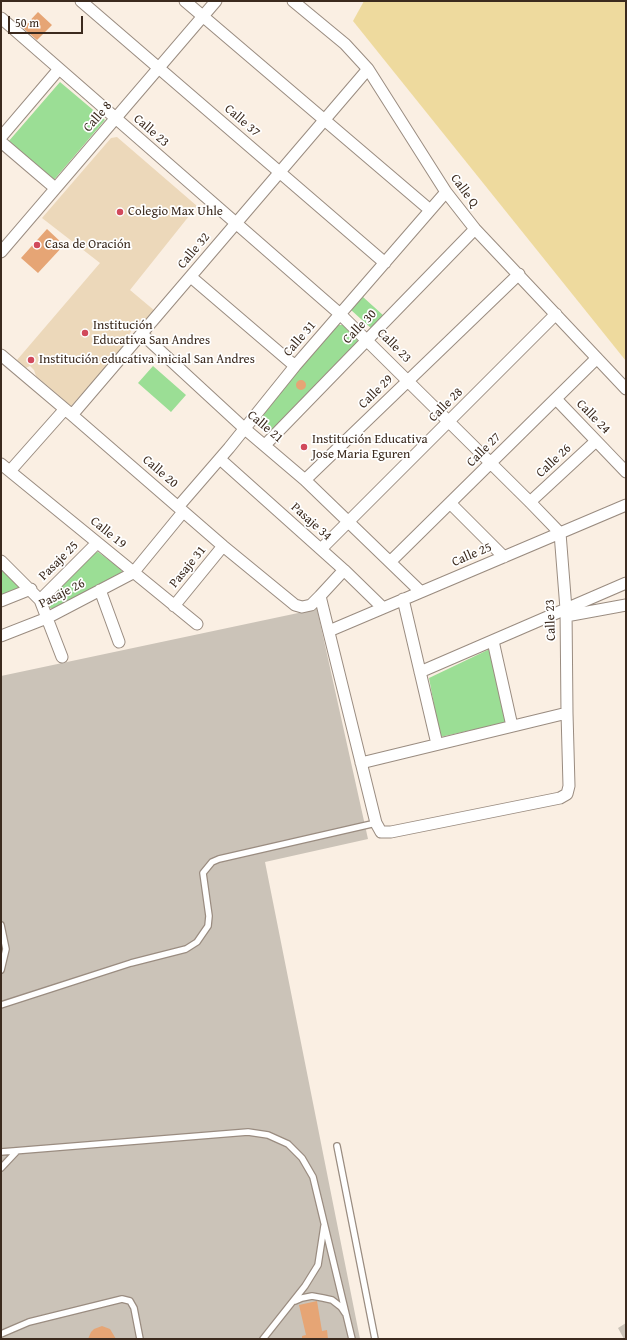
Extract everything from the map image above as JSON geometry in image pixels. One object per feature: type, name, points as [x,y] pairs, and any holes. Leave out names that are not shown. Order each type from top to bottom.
[{"type":"street","name":"Calle 37","points":[[81,1],[385,263]]},
{"type":"street","points":[[185,1],[430,210]]},
{"type":"street","name":"Calle 8","points":[[1,252],[216,1]]},
{"type":"street","name":"Calle Q","points":[[293,1],[345,44],[368,69],[446,192],[475,229],[626,389]]},
{"type":"street","name":"Calle 23","points":[[1,18],[340,314],[368,340],[560,533],[566,613],[566,713],[570,786],[568,794],[560,798],[391,832],[381,832],[376,823]]},
{"type":"street","points":[[1,137],[59,69]]},
{"type":"street","name":"Calle 32","points":[[10,471],[69,412],[142,334],[368,69]]},
{"type":"street","points":[[1,142],[56,188]]},
{"type":"street","name":"Calle 31","points":[[133,572],[220,459],[295,366],[446,192]]},
{"type":"street","name":"Calle 30","points":[[265,445],[475,229]]},
{"type":"street","name":"Calle 29","points":[[305,480],[519,274]]},
{"type":"street","points":[[191,277],[295,366]]},
{"type":"street","name":"Calle 28","points":[[321,549],[556,314]]},
{"type":"street","name":"Calle 21","points":[[142,334],[245,429],[305,480],[421,592]]},
{"type":"street","name":"Calle 20","points":[[1,355],[223,546],[295,605],[302,607],[311,605],[320,596]]},
{"type":"street","name":"Calle 27","points":[[390,562],[597,358]]},
{"type":"street","name":"Calle 24","points":[[556,399],[626,472]]},
{"type":"street","name":"Calle 26","points":[[530,502],[596,441]]},
{"type":"street","name":"Pasaje 34","points":[[220,459],[344,570],[383,608]]},
{"type":"street","name":"Calle 19","points":[[1,464],[197,624]]},
{"type":"street","points":[[450,503],[504,557]]},
{"type":"street","name":"Calle 25","points":[[329,630],[626,505]]},
{"type":"street","name":"Pasaje 25","points":[[40,600],[97,543]]},
{"type":"street","name":"Pasaje 31","points":[[174,606],[223,546]]},
{"type":"street","points":[[1,561],[40,600],[62,657]]},
{"type":"street","points":[[344,570],[320,596],[376,823]]},
{"type":"street","name":"Pasaje 26","points":[[1,636],[47,618],[133,572]]},
{"type":"street","points":[[420,672],[493,641],[566,613],[626,583]]},
{"type":"street","points":[[1,601],[30,589]]},
{"type":"street","points":[[100,590],[119,642]]},
{"type":"street","points":[[403,599],[437,744]]},
{"type":"street","points":[[566,613],[626,605]]},
{"type":"street","points":[[493,641],[512,726]]},
{"type":"street","points":[[361,763],[566,713]]},
{"type":"lane","points":[[1,1005],[131,963],[186,949],[197,942],[208,926],[209,916],[203,873],[212,862],[376,823]]},
{"type":"lane","points":[[1,925],[6,949],[1,970]]},
{"type":"lane","points":[[1,1152],[248,1132],[268,1136],[288,1144],[302,1158],[313,1177],[348,1317],[352,1339]]},
{"type":"lane","points":[[337,1146],[375,1339]]},
{"type":"lane","points":[[1,1168],[17,1150]]},
{"type":"lane","points":[[263,1339],[306,1286],[318,1265],[325,1224]]},
{"type":"lane","points":[[292,1303],[302,1298],[312,1296],[332,1300],[341,1307],[348,1317]]},
{"type":"lane","points":[[1,1334],[29,1322],[122,1299],[130,1301],[134,1308],[140,1339]]},
{"type":"shaded area","points":[[117,137],[197,206],[130,290],[155,311],[138,329],[132,330],[128,336],[129,341],[71,406],[36,376],[34,370],[30,366],[26,368],[17,360],[100,263],[42,218],[111,138]]},
{"type":"shaded area","points":[[317,609],[368,839],[265,862],[360,1339],[1,1339],[1,676]]},
{"type":"shaded area","points":[[626,1323],[626,1339],[624,1339],[618,1328]]},
{"type":"green space","points":[[60,82],[105,120],[53,181],[8,142]]},
{"type":"green space","points":[[363,297],[384,316],[372,329],[351,310]]},
{"type":"green space","points":[[343,325],[356,337],[358,342],[271,431],[268,430],[258,420],[259,417],[336,326]]},
{"type":"green space","points":[[153,366],[186,395],[171,412],[138,383]]},
{"type":"green space","points":[[98,552],[121,569],[122,572],[53,609],[50,608],[46,599],[92,553]]},
{"type":"green space","points":[[1,563],[27,585],[1,596]]},
{"type":"green space","points":[[496,646],[513,721],[440,737],[429,678]]},
{"type":"sand","points":[[364,1],[626,1],[626,361],[353,21]]},
{"type":"building","points":[[38,12],[52,25],[37,40],[23,28]]},
{"type":"building","points":[[47,229],[64,245],[38,273],[21,258]]},
{"type":"building","points":[[299,380],[303,380],[306,385],[303,390],[299,390],[296,387],[296,383]]},
{"type":"building","points":[[317,1301],[322,1331],[327,1330],[328,1339],[302,1339],[302,1336],[306,1335],[299,1305]]},
{"type":"building","points":[[102,1326],[110,1329],[116,1339],[88,1339],[94,1329]]},
{"type":"place","name":"Colegio Max Uhle","points":[[120,212]]},
{"type":"place","name":"Casa de Oración","points":[[37,245]]},
{"type":"place","name":"Institución Educativa San Andres","points":[[85,333]]},
{"type":"place","name":"Institución educativa inicial San Andres","points":[[31,360]]},
{"type":"place","name":"Institución Educativa Jose Maria Eguren","points":[[304,447]]}]
